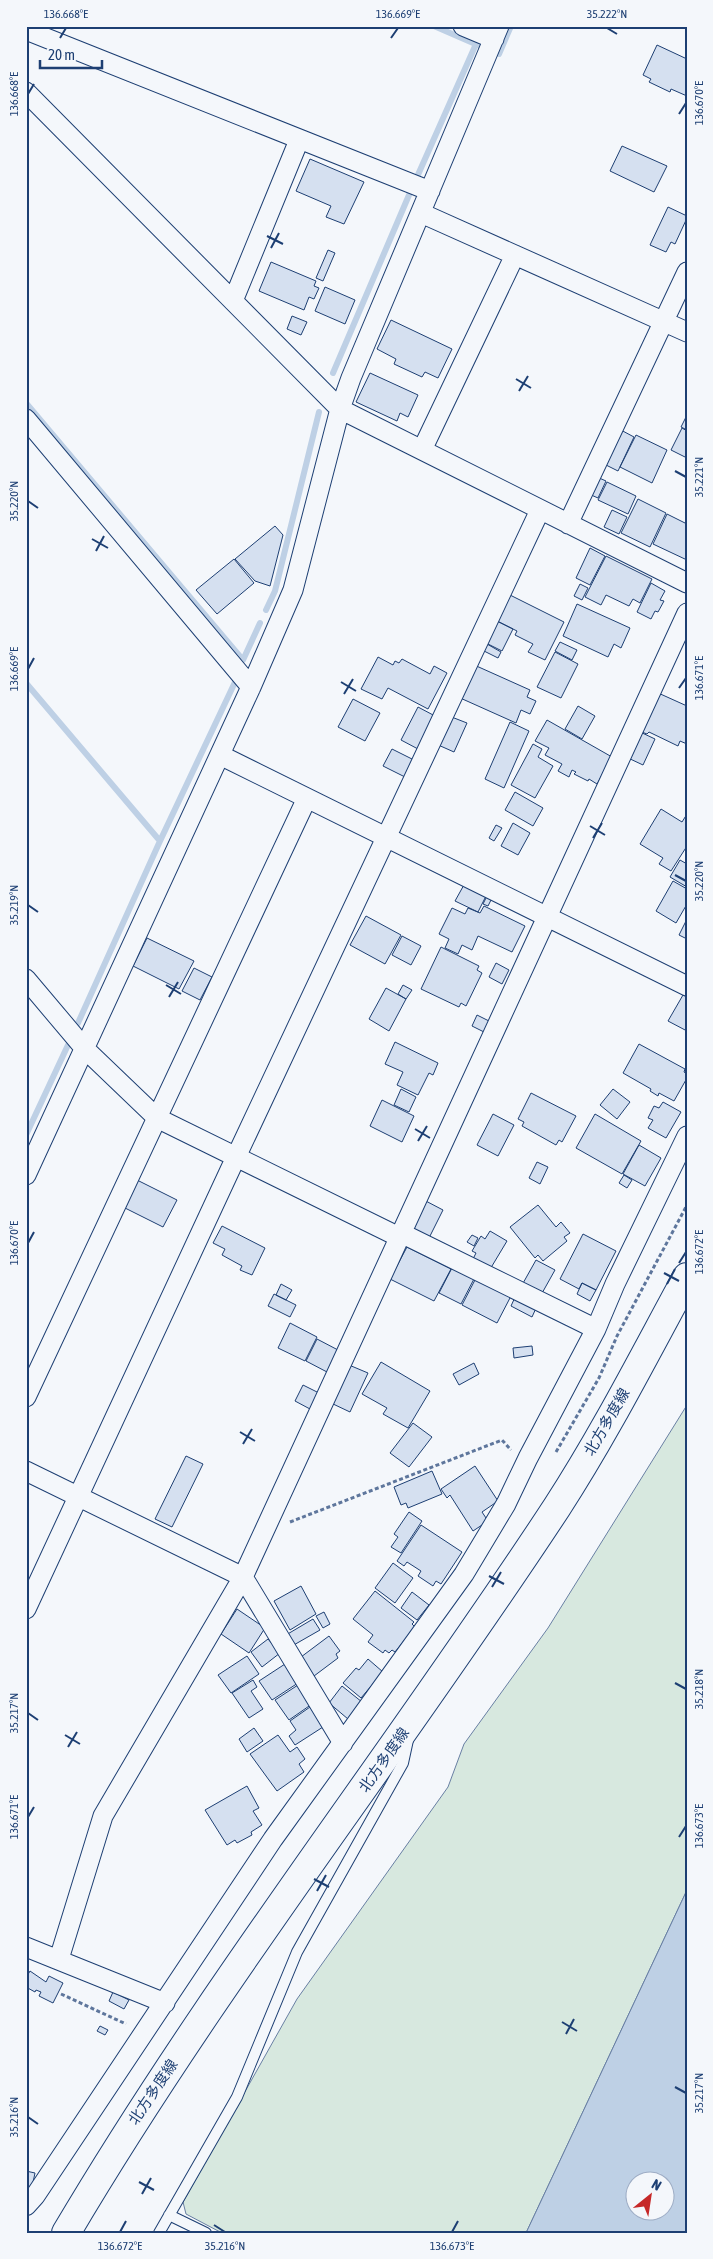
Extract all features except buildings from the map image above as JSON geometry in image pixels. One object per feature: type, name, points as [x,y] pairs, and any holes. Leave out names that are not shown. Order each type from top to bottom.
[{"type":"main road","name":"北方多度線","points":[[66,2230],[116,2148],[237,1966],[412,1722],[558,1504],[618,1404],[687,1277]]},
{"type":"street","points":[[26,1175],[220,755],[293,590],[340,409],[496,33],[463,26]]},
{"type":"street","points":[[26,30],[430,191]]},
{"type":"street","points":[[26,92],[340,409],[687,583]]},
{"type":"street","points":[[233,302],[299,140]]},
{"type":"street","points":[[420,213],[687,332]]},
{"type":"street","points":[[422,450],[514,255]]},
{"type":"street","points":[[568,524],[687,272]]},
{"type":"street","points":[[26,419],[251,687]]},
{"type":"street","points":[[26,1609],[236,1156],[540,510]]},
{"type":"street","points":[[59,1959],[103,1816],[243,1577],[687,613]]},
{"type":"street","points":[[220,755],[687,986]]},
{"type":"street","points":[[26,1397],[307,798]]},
{"type":"street","points":[[26,979],[85,1049],[157,1118],[596,1329]]},
{"type":"street","points":[[26,2206],[35,2196],[274,1839],[464,1574],[506,1504],[596,1329],[615,1284],[687,1136]]},
{"type":"street","points":[[26,1471],[243,1577],[343,1743]]},
{"type":"street","points":[[26,1947],[165,2003]]},
{"type":"lane","points":[[158,2233],[237,2097],[297,1952],[403,1762],[412,1722]]},
{"type":"lane","points":[[169,2215],[206,2233]]},
{"type":"path","points":[[617,1336],[687,1205]]},
{"type":"path","points":[[264,1532],[502,1440],[512,1450],[528,1458]]},
{"type":"path","points":[[61,1994],[144,2033]]},
{"type":"shaded area","points":[[687,1405],[687,1890],[526,2233],[222,2233],[186,2214],[183,2202],[297,1999],[448,1787],[464,1744],[548,1628]]},
{"type":"water","points":[[687,1890],[687,2233],[526,2233]]},
{"type":"waterway","points":[[434,26],[480,46]]},
{"type":"waterway","points":[[496,53],[499,54],[511,26]]},
{"type":"waterway","points":[[417,177],[476,44]]},
{"type":"waterway","points":[[333,373],[409,195]]},
{"type":"waterway","points":[[26,403],[243,660],[260,623]]},
{"type":"waterway","points":[[266,610],[275,591],[319,412]]},
{"type":"waterway","points":[[78,1023],[160,841],[236,680]]},
{"type":"waterway","points":[[26,683],[160,841]]},
{"type":"waterway","points":[[26,1135],[68,1045]]}]
